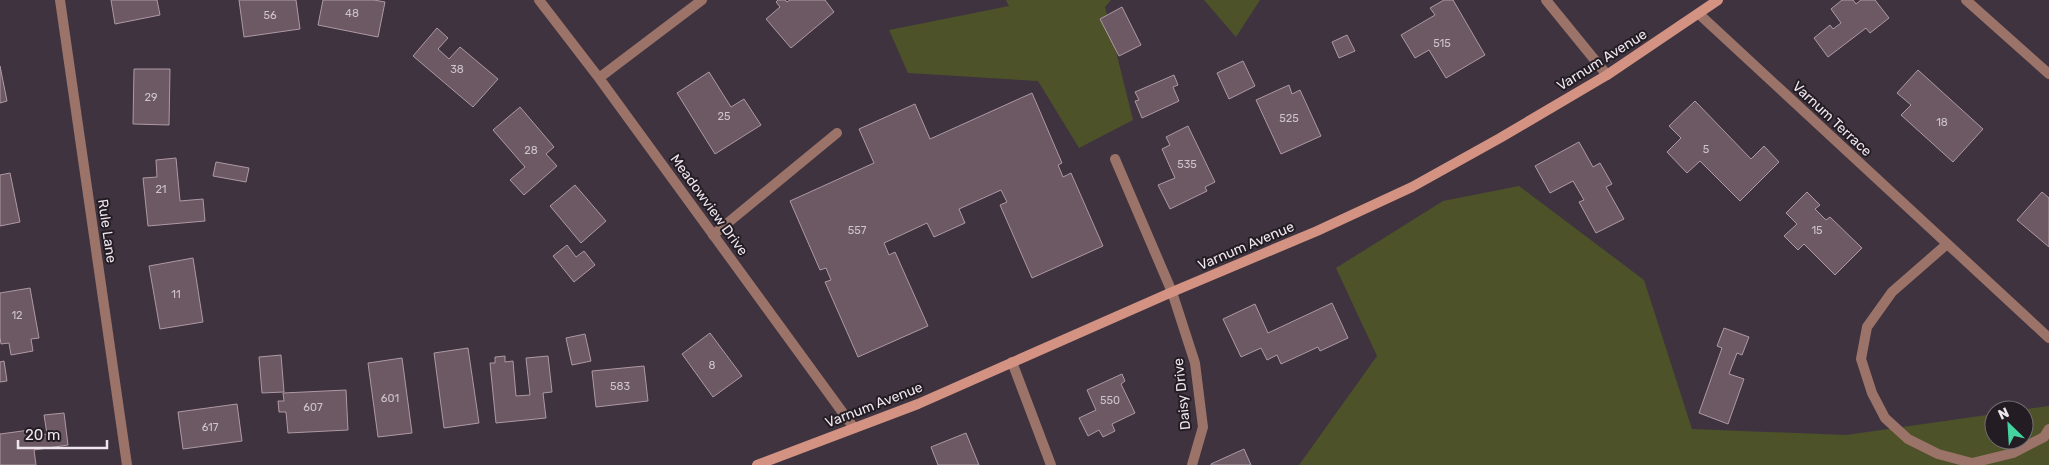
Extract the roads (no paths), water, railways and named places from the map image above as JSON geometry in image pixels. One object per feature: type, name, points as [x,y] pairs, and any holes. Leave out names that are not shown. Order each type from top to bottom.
[{"type":"main road","name":"Varnum Avenue","points":[[757,465],[918,404],[1172,292],[1317,231],[1412,187],[1607,75],[1718,0]]},
{"type":"street","name":"Rule Lane","points":[[60,0],[127,465]]},
{"type":"street","name":"Meadowview Drive","points":[[539,0],[599,78],[854,428]]},
{"type":"street","points":[[599,78],[702,0]]},
{"type":"street","points":[[1546,0],[1607,75]]},
{"type":"street","points":[[1966,0],[2049,74]]},
{"type":"street","name":"Varnum Terrace","points":[[1699,14],[2049,338]]},
{"type":"street","points":[[713,234],[837,133]]},
{"type":"street","name":"Daisy Drive","points":[[1115,159],[1172,292],[1195,363],[1203,427],[1192,465]]},
{"type":"street","points":[[1947,244],[1892,292],[1867,327],[1861,359],[1872,394],[1885,418],[1908,439],[1938,454],[1972,463],[2013,453],[2044,437],[2049,429]]},
{"type":"street","points":[[1012,362],[1051,465]]}]
